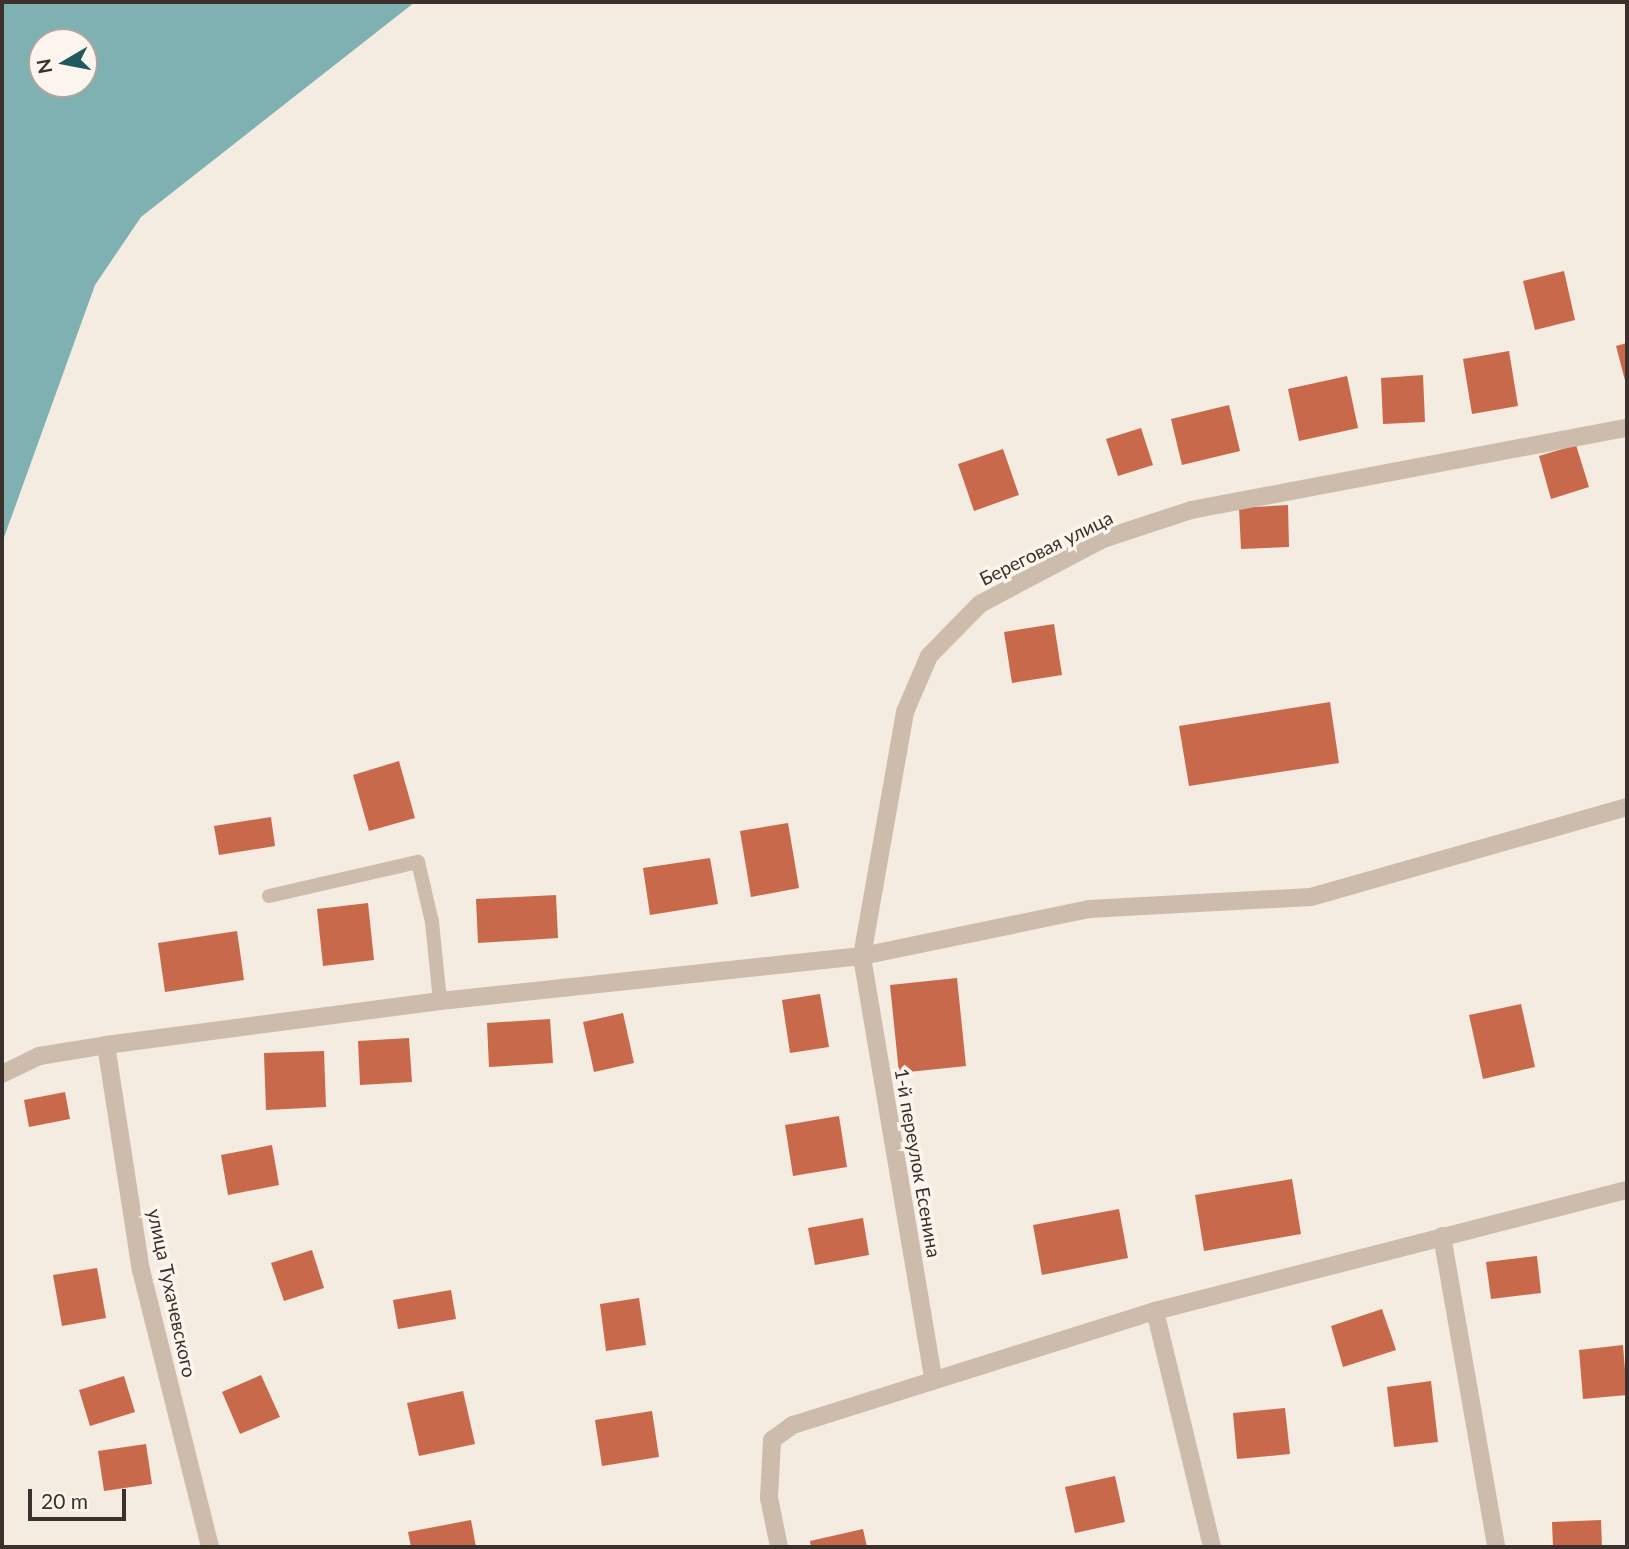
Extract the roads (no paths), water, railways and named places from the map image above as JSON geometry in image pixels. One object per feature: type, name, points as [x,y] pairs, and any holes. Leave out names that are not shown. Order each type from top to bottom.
[{"type":"street","name":"Береговая улица","points":[[862,956],[905,712],[929,656],[956,623],[980,604],[1103,539],[1191,510],[1627,428]]},
{"type":"street","points":[[2,1074],[39,1056],[106,1045],[440,1001],[862,956],[1088,909],[1311,897],[1627,807]]},
{"type":"street","name":"1-й переулок Есенина","points":[[862,956],[933,1377]]},
{"type":"street","name":"улица Тухачевского","points":[[106,1045],[141,1270],[210,1547]]},
{"type":"street","points":[[779,1547],[769,1498],[772,1440],[793,1424],[933,1377],[1154,1311],[1627,1190]]},
{"type":"street","points":[[1442,1236],[1496,1547]]},
{"type":"street","points":[[1154,1311],[1212,1547]]},
{"type":"lane","points":[[269,896],[418,862],[432,922],[440,1001]]},
{"type":"water","points":[[2,2],[415,2],[141,217],[95,285],[2,543]]}]
